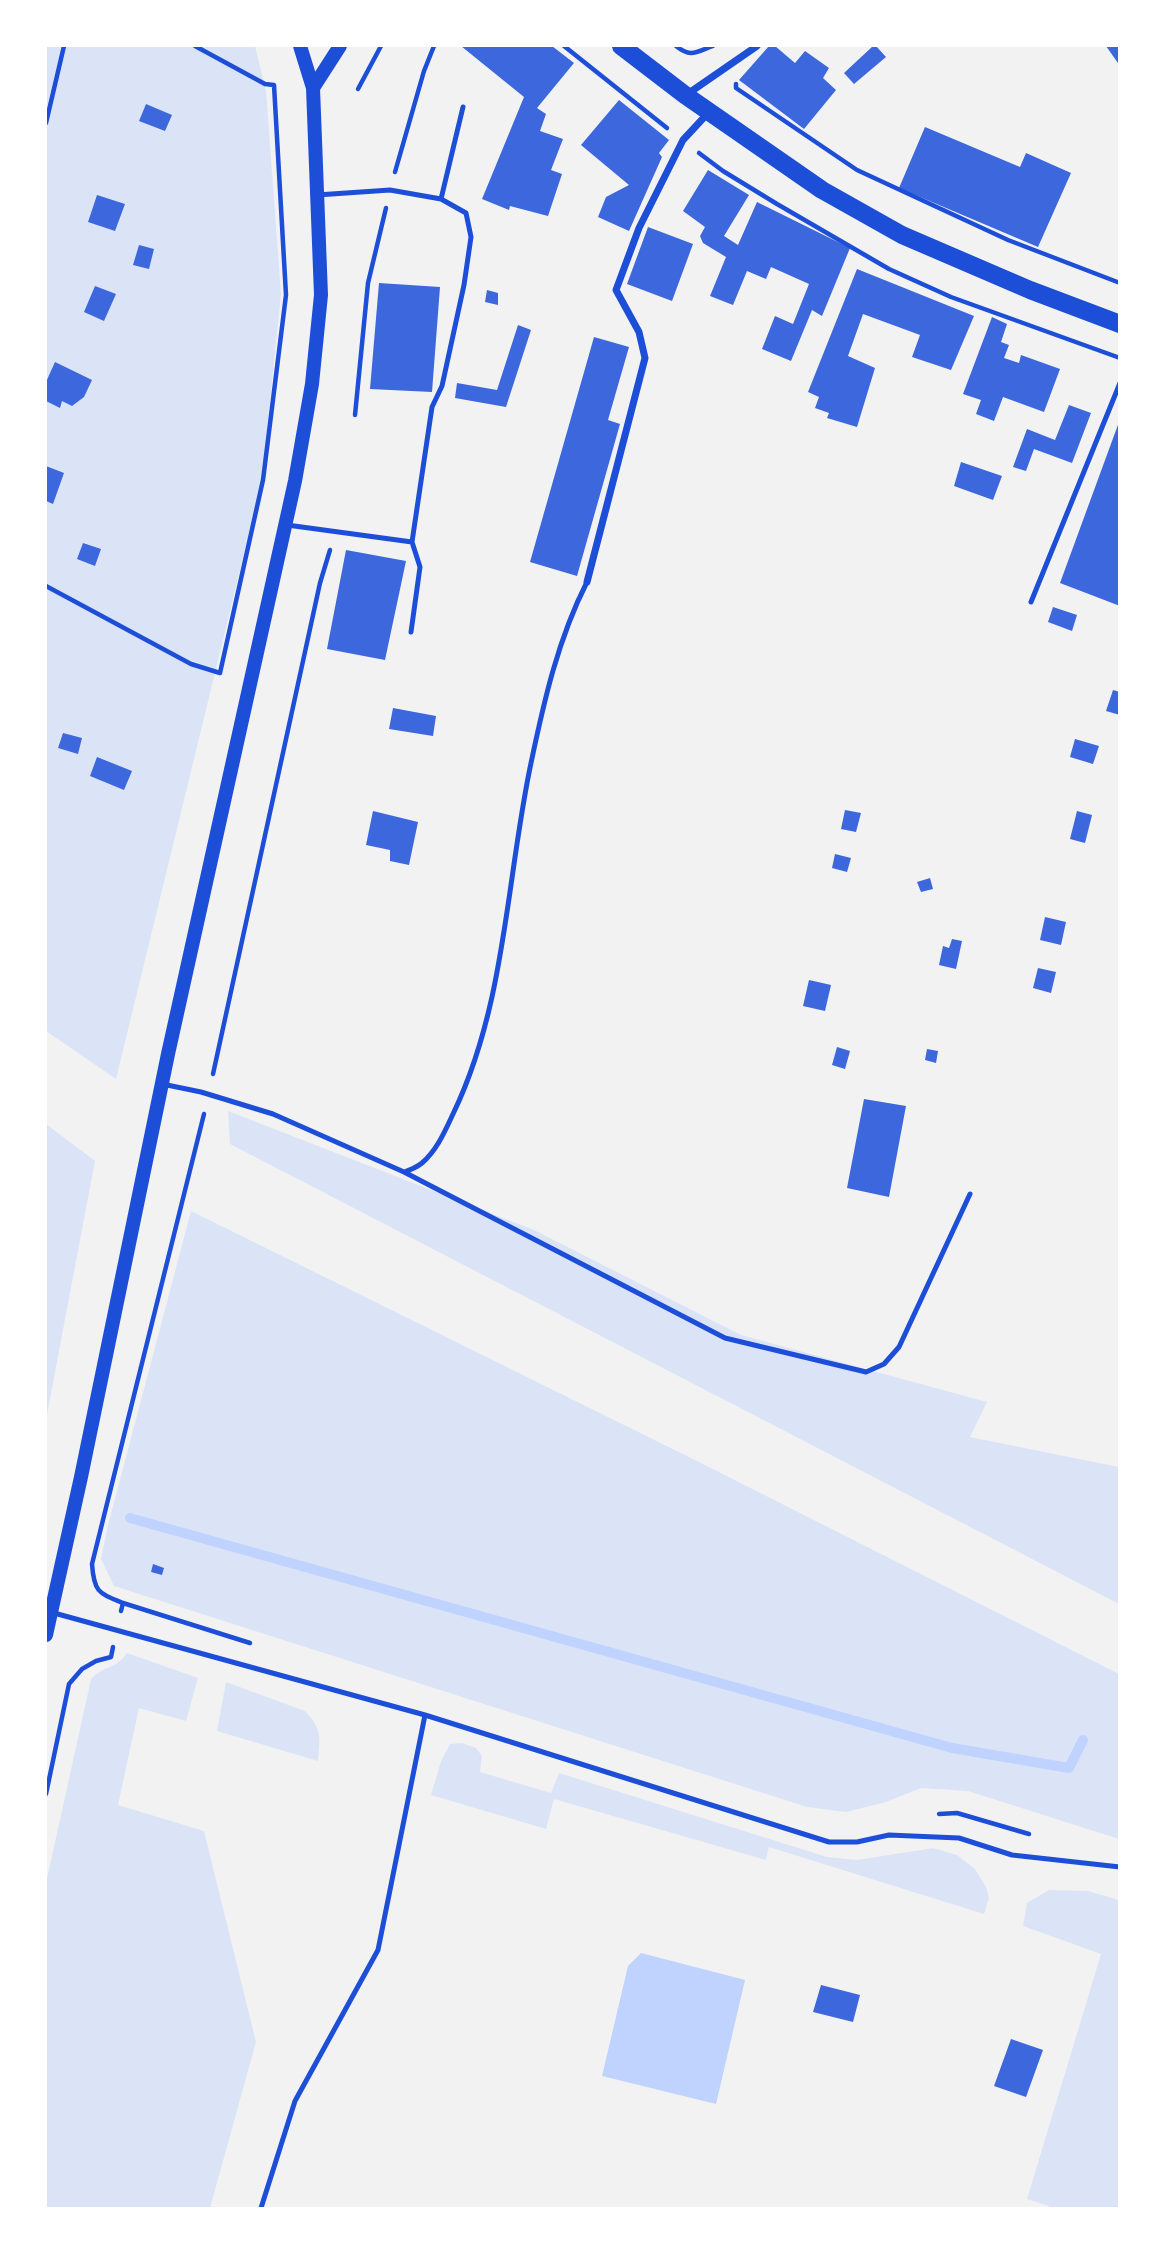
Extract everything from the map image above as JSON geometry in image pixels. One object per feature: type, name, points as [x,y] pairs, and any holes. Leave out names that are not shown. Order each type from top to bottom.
[{"type":"main road","points":[[46,1635],[162,1084],[286,525],[312,384],[321,295],[313,88],[300,46]]},
{"type":"main road","points":[[313,88],[340,46]]},
{"type":"main road","points":[[621,46],[685,95],[822,190],[902,234],[1030,290],[1119,324]]},
{"type":"street","points":[[685,95],[757,46]]},
{"type":"street","points":[[587,582],[645,358],[639,332],[616,290],[639,228],[683,140],[709,111]]},
{"type":"lane","points":[[441,199],[463,107]]},
{"type":"lane","points":[[317,195],[390,190],[441,199],[466,213],[471,237],[464,285],[442,386],[432,407],[412,542],[420,567],[411,632]]},
{"type":"lane","points":[[1031,602],[1119,383]]},
{"type":"lane","points":[[286,525],[412,542]]},
{"type":"lane","points":[[404,1172],[421,1164],[440,1141],[479,1054],[499,968],[513,865],[536,740],[554,663],[571,613],[587,582]]},
{"type":"lane","points":[[162,1084],[201,1092],[272,1114],[404,1172],[725,1338],[866,1372],[884,1364],[899,1347],[970,1194]]},
{"type":"lane","points":[[51,1612],[425,1715],[829,1842],[857,1842],[889,1835],[959,1838],[1012,1855],[1119,1867]]},
{"type":"lane","points":[[261,2208],[295,2101],[378,1950],[425,1715]]},
{"type":"path","points":[[46,123],[64,46]]},
{"type":"path","points":[[46,586],[191,664],[220,673],[263,480],[286,295],[274,85],[265,84],[195,46]]},
{"type":"path","points":[[358,89],[381,46]]},
{"type":"path","points":[[355,415],[368,283],[390,190],[424,71],[435,46]]},
{"type":"path","points":[[676,46],[685,53],[695,53],[713,46]]},
{"type":"path","points":[[736,80],[736,88],[857,170],[1008,240],[1119,283]]},
{"type":"path","points":[[46,1794],[69,1684],[82,1669],[111,1657],[123,1603],[256,1645]]},
{"type":"path","points":[[931,1815],[957,1814],[1036,1837]]},
{"type":"shaded area","points":[[46,46],[255,46],[266,91],[281,294],[262,480],[116,1079],[46,1031]]},
{"type":"shaded area","points":[[228,1111],[534,1230],[741,1335],[987,1402],[970,1437],[1119,1467],[1119,1604],[230,1144]]},
{"type":"shaded area","points":[[46,1124],[95,1161],[46,1420]]},
{"type":"shaded area","points":[[191,1211],[695,1460],[1119,1674],[1119,1839],[968,1791],[921,1788],[886,1802],[846,1812],[807,1807],[114,1586],[101,1559]]},
{"type":"shaded area","points":[[127,1653],[198,1678],[186,1721],[139,1708],[118,1805],[204,1831],[256,2042],[210,2208],[46,2208],[46,1883],[91,1679],[118,1663]]},
{"type":"shaded area","points":[[226,1682],[305,1711],[319,1734],[318,1761],[217,1731]]},
{"type":"shaded area","points":[[462,1743],[476,1748],[482,1756],[480,1772],[551,1793],[559,1773],[827,1857],[857,1860],[933,1848],[957,1855],[975,1869],[989,1898],[984,1914],[769,1847],[766,1860],[554,1799],[546,1829],[431,1795],[441,1761],[450,1744]]},
{"type":"shaded area","points":[[1049,1890],[1088,1891],[1119,1900],[1119,2208],[1054,2208],[1027,2199],[1101,1954],[1023,1926],[1027,1903]]},
{"type":"water","points":[[641,1953],[745,1980],[716,2104],[602,2076],[628,1966]]},
{"type":"building","points":[[461,46],[552,46],[574,63],[537,108],[546,114],[540,131],[563,139],[551,170],[562,174],[548,216],[510,206],[509,210],[482,199],[524,97]]},
{"type":"building","points":[[769,46],[775,46],[795,63],[805,51],[829,68],[823,78],[836,90],[804,129],[739,80]]},
{"type":"building","points":[[873,46],[886,57],[854,84],[844,73]]},
{"type":"building","points":[[1106,46],[1120,46],[1120,66]]},
{"type":"building","points":[[619,100],[669,140],[659,153],[662,157],[629,231],[598,217],[606,197],[629,185],[581,145]]},
{"type":"building","points":[[146,104],[172,115],[165,131],[139,121]]},
{"type":"building","points":[[925,127],[1020,167],[1026,153],[1071,173],[1038,247],[899,188]]},
{"type":"building","points":[[708,170],[749,195],[724,236],[738,245],[757,202],[850,248],[822,316],[812,310],[791,361],[762,349],[775,316],[793,324],[809,284],[771,267],[766,279],[747,271],[733,305],[710,296],[726,257],[703,243],[700,236],[705,227],[683,211]]},
{"type":"building","points":[[97,195],[125,204],[115,231],[88,222]]},
{"type":"building","points":[[648,227],[693,244],[672,301],[627,284]]},
{"type":"building","points":[[139,245],[154,249],[149,269],[133,265]]},
{"type":"building","points":[[857,269],[974,316],[951,370],[912,357],[920,335],[863,314],[848,356],[875,368],[857,427],[827,418],[829,413],[815,408],[819,397],[808,392]]},
{"type":"building","points":[[379,283],[440,287],[432,392],[370,389]]},
{"type":"building","points":[[95,286],[116,294],[104,321],[84,312]]},
{"type":"building","points":[[487,290],[498,293],[498,305],[485,302]]},
{"type":"building","points":[[992,317],[1007,324],[1001,342],[1009,345],[1004,358],[1019,363],[1021,355],[1060,369],[1044,412],[1003,397],[994,421],[976,414],[981,400],[963,394]]},
{"type":"building","points":[[518,325],[531,330],[506,407],[455,398],[457,383],[497,390]]},
{"type":"building","points":[[594,337],[629,347],[608,420],[620,424],[577,576],[530,562]]},
{"type":"building","points":[[55,362],[92,380],[84,397],[72,406],[62,401],[60,408],[46,401],[46,382]]},
{"type":"building","points":[[1069,405],[1091,413],[1072,463],[1034,449],[1026,471],[1013,467],[1027,429],[1055,440]]},
{"type":"building","points":[[1120,422],[1120,606],[1060,583]]},
{"type":"building","points":[[961,462],[1002,476],[993,500],[954,486]]},
{"type":"building","points":[[46,466],[64,473],[53,504],[46,501]]},
{"type":"building","points":[[83,543],[101,549],[95,566],[77,559]]},
{"type":"building","points":[[346,550],[406,561],[385,660],[327,649]]},
{"type":"building","points":[[1053,607],[1077,615],[1072,631],[1048,622]]},
{"type":"building","points":[[1113,690],[1120,692],[1120,715],[1106,711]]},
{"type":"building","points":[[393,708],[436,716],[433,736],[389,729]]},
{"type":"building","points":[[63,733],[82,738],[78,754],[58,748]]},
{"type":"building","points":[[1075,739],[1099,746],[1093,764],[1070,757]]},
{"type":"building","points":[[97,757],[132,771],[124,790],[90,776]]},
{"type":"building","points":[[845,810],[861,813],[856,832],[841,829]]},
{"type":"building","points":[[373,811],[418,822],[409,865],[390,861],[390,850],[366,845]]},
{"type":"building","points":[[1077,811],[1092,815],[1085,843],[1070,839]]},
{"type":"building","points":[[835,854],[851,858],[847,872],[832,868]]},
{"type":"building","points":[[930,878],[933,889],[921,892],[917,882]]},
{"type":"building","points":[[1045,917],[1066,922],[1061,945],[1040,940]]},
{"type":"building","points":[[952,939],[962,941],[956,969],[939,965],[943,946],[949,948]]},
{"type":"building","points":[[1038,968],[1056,972],[1051,993],[1033,988]]},
{"type":"building","points":[[809,980],[831,985],[825,1011],[803,1006]]},
{"type":"building","points":[[837,1047],[850,1051],[845,1069],[832,1065]]},
{"type":"building","points":[[927,1049],[938,1051],[936,1063],[925,1060]]},
{"type":"building","points":[[864,1099],[906,1106],[889,1197],[847,1188]]},
{"type":"building","points":[[153,1564],[164,1568],[162,1575],[151,1572]]},
{"type":"building","points":[[821,1985],[860,1995],[853,2022],[813,2012]]},
{"type":"building","points":[[1011,2039],[1043,2050],[1026,2097],[994,2086]]},
{"type":"waterway","points":[[130,1518],[952,1748],[1069,1768],[1083,1740]]}]
